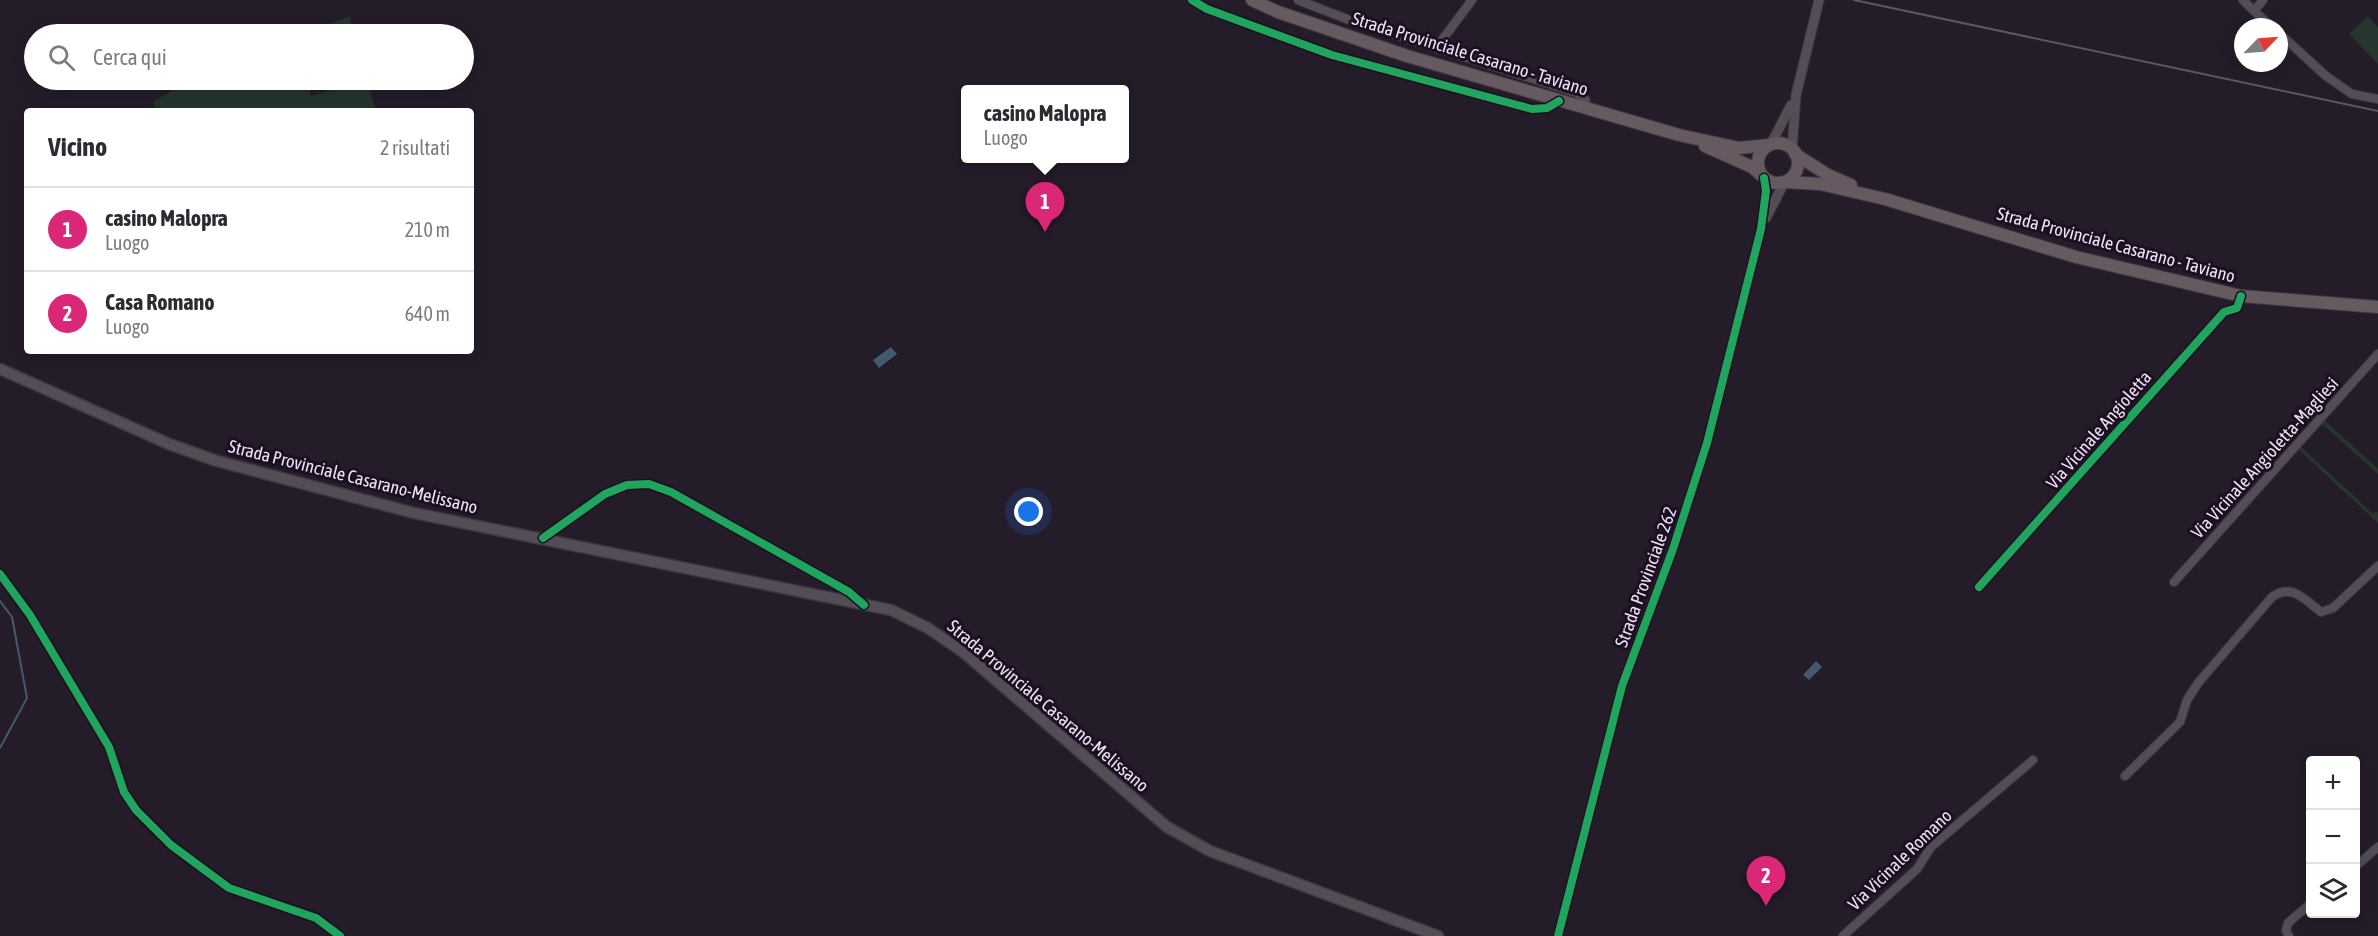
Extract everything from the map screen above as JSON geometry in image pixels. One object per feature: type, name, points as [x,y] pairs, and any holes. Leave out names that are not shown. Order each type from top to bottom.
[{"type":"main road","name":"Strada Provinciale Casarano - Taviano","points":[[1252,0],[1278,12],[1407,56],[1678,135],[1739,148],[1782,144],[1828,175],[1886,199]]},
{"type":"main road","name":"Strada Provinciale Casarano - Taviano","points":[[1678,135],[1735,159],[1773,183],[1820,184],[1886,199],[2076,256],[2241,296],[2378,307]]},
{"type":"main road","points":[[1763,177],[1758,158],[1770,145]]},
{"type":"main road","points":[[1785,182],[1796,173],[1794,152]]},
{"type":"main road","name":"Strada Provinciale Casarano-Melissano","points":[[0,369],[169,444],[218,460],[414,513],[891,610],[928,628],[963,652],[1167,827],[1210,851],[1438,936]]},
{"type":"street","points":[[1192,0],[1207,9],[1332,55],[1532,109],[1547,108],[1560,101]]},
{"type":"street","points":[[1298,0],[1436,48],[1577,93],[1585,99],[1588,109]]},
{"type":"street","points":[[1436,48],[1472,0]]},
{"type":"street","points":[[1794,152],[1796,95],[1819,0]]},
{"type":"street","points":[[2243,0],[2262,18]]},
{"type":"street","points":[[2254,11],[2263,0]]},
{"type":"street","points":[[2288,41],[2326,76],[2352,94],[2378,99]]},
{"type":"street","points":[[1770,145],[1796,95]]},
{"type":"street","points":[[1761,229],[1766,191],[1763,177]]},
{"type":"street","points":[[1761,229],[1785,182]]},
{"type":"street","name":"Strada Provinciale 262","points":[[1558,936],[1622,686],[1673,549],[1707,443],[1761,229]]},
{"type":"street","name":"Via Vicinale Angioletta","points":[[1979,587],[2224,312],[2237,308],[2241,296]]},
{"type":"street","name":"Via Vicinale Angioletta-Magliesi","points":[[2174,582],[2378,354]]},
{"type":"street","points":[[543,538],[605,494],[627,485],[649,484],[671,492],[709,513],[849,592],[864,605]]},
{"type":"street","points":[[2125,776],[2180,722],[2187,700],[2198,683],[2272,597],[2282,590],[2292,590],[2321,612],[2334,609],[2378,566]]},
{"type":"street","points":[[0,574],[30,615],[109,747],[124,792],[136,810],[171,844],[229,888],[316,918],[340,936]]},
{"type":"street","name":"Via Vicinale Romano","points":[[1844,936],[1917,869],[1931,847],[2033,760]]},
{"type":"street","points":[[2357,864],[2378,847]]},
{"type":"street","points":[[2289,936],[2286,931],[2288,924],[2306,908]]},
{"type":"green space","points":[[350,16],[351,24],[328,24]]},
{"type":"green space","points":[[2368,16],[2378,27],[2378,64],[2349,34]]},
{"type":"green space","points":[[173,90],[309,90],[311,96],[332,90],[370,90],[375,108],[155,108],[153,102]]},
{"type":"green space","points":[[2324,420],[2378,469],[2378,474],[2321,423]]},
{"type":"green space","points":[[2300,446],[2372,513],[2378,512],[2378,523],[2298,449]]},
{"type":"water","points":[[891,347],[897,354],[879,368],[873,360]]},
{"type":"water","points":[[1816,661],[1822,667],[1809,680],[1803,675]]},
{"type":"waterway","points":[[0,601],[12,617],[27,698],[0,748]]},
{"type":"railway","points":[[1854,0],[2378,111]]},
{"type":"cycle path","points":[[1192,0],[1207,9],[1332,55],[1532,109],[1547,108],[1559,101]]},
{"type":"cycle path","points":[[1558,936],[1622,686],[1673,549],[1707,443],[1761,229],[1766,191],[1764,178]]},
{"type":"cycle path","points":[[1979,587],[2224,312],[2237,308],[2241,296]]},
{"type":"cycle path","points":[[543,538],[605,494],[627,485],[649,484],[671,492],[849,592],[864,605]]},
{"type":"cycle path","points":[[0,574],[30,615],[109,747],[124,792],[136,810],[171,845],[229,888],[316,918],[340,936]]},
{"type":"place","name":"casino Malopra","points":[[1045,232]]},
{"type":"place","name":"Casa Romano","points":[[1766,906]]}]
